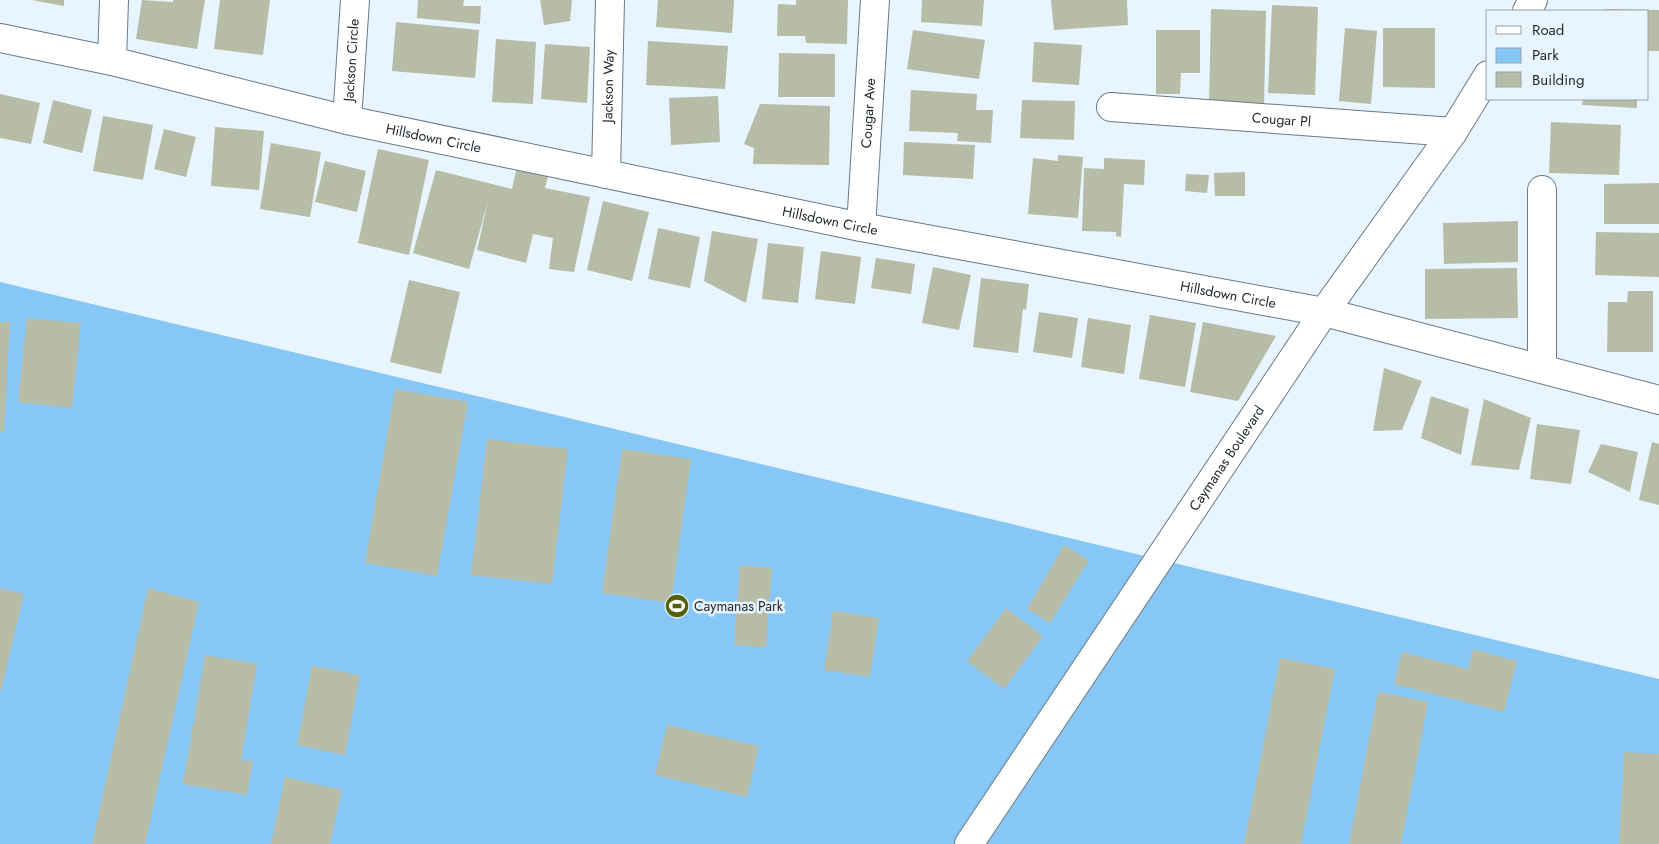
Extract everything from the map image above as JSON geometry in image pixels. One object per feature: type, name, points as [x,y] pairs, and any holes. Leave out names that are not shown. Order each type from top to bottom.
[{"type":"street","points":[[112,61],[114,0]]},
{"type":"street","name":"Jackson Circle","points":[[347,120],[355,0]]},
{"type":"street","name":"Jackson Way","points":[[606,174],[610,0]]},
{"type":"street","name":"Cougar Ave","points":[[861,227],[875,0]]},
{"type":"street","name":"Hillsdown Circle","points":[[0,38],[112,61],[347,120],[861,227],[1324,312],[1659,400]]},
{"type":"street","name":"Caymanas Boulevard","points":[[969,844],[1324,312],[1453,132],[1486,78]]},
{"type":"street","name":"Cougar Pl","points":[[1111,107],[1453,132]]},
{"type":"street","points":[[1542,190],[1542,368]]},
{"type":"green space","name":"Caymanas Park","points":[[0,282],[1659,679],[1659,844],[0,844]]},
{"type":"building","points":[[32,0],[64,0],[64,6]]},
{"type":"building","points":[[142,0],[173,2],[173,0],[205,0],[197,49],[136,39]]},
{"type":"building","points":[[220,0],[270,0],[263,55],[214,49]]},
{"type":"building","points":[[418,0],[464,0],[463,6],[481,6],[480,24],[417,18]]},
{"type":"building","points":[[540,0],[572,0],[570,21],[544,25]]},
{"type":"building","points":[[658,0],[734,0],[732,33],[656,27]]},
{"type":"building","points":[[796,0],[848,0],[847,44],[806,43],[805,36],[777,36],[778,4],[796,5]]},
{"type":"building","points":[[922,0],[984,0],[982,26],[921,22]]},
{"type":"building","points":[[1051,0],[1127,0],[1128,25],[1054,30]]},
{"type":"building","points":[[1272,5],[1318,7],[1315,95],[1268,93]]},
{"type":"building","points":[[1211,9],[1266,11],[1264,107],[1209,106]]},
{"type":"building","points":[[1604,9],[1659,10],[1659,51],[1649,51],[1649,10]]},
{"type":"building","points":[[396,22],[479,30],[475,78],[392,71]]},
{"type":"building","points":[[1345,28],[1377,31],[1371,104],[1339,101]]},
{"type":"building","points":[[1383,28],[1435,28],[1435,88],[1383,87]]},
{"type":"building","points":[[913,30],[985,40],[979,79],[907,69]]},
{"type":"building","points":[[1156,30],[1200,30],[1200,73],[1181,73],[1180,94],[1156,94]]},
{"type":"building","points":[[496,39],[536,42],[533,104],[492,102]]},
{"type":"building","points":[[648,41],[728,46],[725,89],[646,85]]},
{"type":"building","points":[[1034,42],[1082,45],[1079,85],[1032,82]]},
{"type":"building","points":[[545,44],[590,47],[587,103],[541,99]]},
{"type":"building","points":[[779,53],[835,54],[835,97],[778,97]]},
{"type":"building","points":[[911,90],[977,94],[976,110],[993,110],[991,143],[957,141],[958,133],[909,131]]},
{"type":"building","points":[[0,94],[40,103],[31,144],[0,138]]},
{"type":"building","points":[[718,96],[720,142],[671,145],[669,98]]},
{"type":"building","points":[[53,100],[92,110],[82,153],[43,143]]},
{"type":"building","points":[[1022,100],[1075,101],[1074,140],[1020,138]]},
{"type":"building","points":[[1583,100],[1637,100],[1637,108],[1582,105]]},
{"type":"building","points":[[760,104],[830,106],[829,165],[753,164],[754,148],[744,144]]},
{"type":"building","points":[[103,116],[153,125],[143,180],[93,171]]},
{"type":"building","points":[[1551,122],[1621,125],[1619,175],[1549,173]]},
{"type":"building","points":[[215,127],[264,131],[259,190],[211,186]]},
{"type":"building","points":[[164,129],[196,137],[186,177],[154,169]]},
{"type":"building","points":[[904,142],[975,145],[973,179],[903,175]]},
{"type":"building","points":[[271,143],[321,152],[310,217],[260,209]]},
{"type":"building","points":[[378,149],[429,160],[409,255],[358,243]]},
{"type":"building","points":[[1058,155],[1083,157],[1078,218],[1028,214],[1033,158],[1058,161]]},
{"type":"building","points":[[1104,158],[1145,160],[1144,185],[1124,184],[1121,237],[1116,236],[1116,232],[1082,231],[1084,168],[1104,169]]},
{"type":"building","points":[[325,161],[366,171],[357,212],[315,202]]},
{"type":"building","points":[[517,167],[548,176],[545,188],[590,197],[574,272],[549,269],[553,238],[533,234],[526,263],[477,250],[488,201],[469,269],[413,253],[436,170],[512,189]]},
{"type":"building","points":[[1245,172],[1245,196],[1215,196],[1214,173]]},
{"type":"building","points":[[1186,174],[1209,175],[1207,193],[1185,191]]},
{"type":"building","points":[[1659,183],[1659,224],[1604,224],[1604,184]]},
{"type":"building","points":[[603,201],[649,212],[632,281],[587,270]]},
{"type":"building","points":[[1518,221],[1518,262],[1444,264],[1443,223]]},
{"type":"building","points":[[658,228],[700,237],[690,288],[648,279]]},
{"type":"building","points":[[712,231],[758,239],[746,303],[704,281]]},
{"type":"building","points":[[1596,232],[1659,233],[1659,277],[1595,275]]},
{"type":"building","points":[[768,243],[804,247],[798,303],[762,299]]},
{"type":"building","points":[[821,251],[861,257],[855,304],[815,299]]},
{"type":"building","points":[[876,258],[915,264],[911,294],[871,288]]},
{"type":"building","points":[[933,267],[971,275],[959,330],[922,323]]},
{"type":"building","points":[[1517,268],[1518,318],[1425,319],[1425,269]]},
{"type":"building","points":[[981,278],[1029,284],[1026,310],[1023,309],[1018,353],[973,347]]},
{"type":"building","points":[[409,280],[460,292],[441,374],[390,362]]},
{"type":"building","points":[[1628,291],[1653,291],[1653,352],[1607,352],[1608,302],[1627,302]]},
{"type":"building","points":[[1039,312],[1078,318],[1072,358],[1033,352]]},
{"type":"building","points":[[1150,315],[1196,323],[1185,387],[1139,379]]},
{"type":"building","points":[[27,318],[81,323],[72,408],[18,402]]},
{"type":"building","points":[[1088,318],[1131,325],[1124,374],[1081,367]]},
{"type":"building","points":[[0,322],[10,322],[4,432],[0,432]]},
{"type":"building","points":[[1203,322],[1276,336],[1238,401],[1190,392]]},
{"type":"building","points":[[1384,368],[1422,381],[1402,430],[1373,431]]},
{"type":"building","points":[[395,389],[468,402],[437,576],[365,563]]},
{"type":"building","points":[[1431,396],[1469,409],[1461,455],[1421,438]]},
{"type":"building","points":[[1484,399],[1531,418],[1519,470],[1471,465]]},
{"type":"building","points":[[1537,424],[1580,430],[1571,484],[1530,479]]},
{"type":"building","points":[[487,439],[568,449],[552,584],[471,575]]},
{"type":"building","points":[[1652,442],[1659,444],[1659,505],[1639,500]]},
{"type":"building","points":[[1601,444],[1638,452],[1630,492],[1588,472]]},
{"type":"building","points":[[622,449],[691,459],[671,603],[602,593]]},
{"type":"building","points":[[1064,545],[1089,560],[1050,623],[1027,609]]},
{"type":"building","points":[[740,565],[772,568],[766,647],[734,645]]},
{"type":"building","points":[[0,588],[24,594],[1,691],[0,691]]},
{"type":"building","points":[[148,588],[199,602],[145,844],[92,844]]},
{"type":"building","points":[[1006,608],[1043,636],[1004,689],[967,661]]},
{"type":"building","points":[[833,611],[879,618],[870,677],[824,670]]},
{"type":"building","points":[[1473,649],[1517,661],[1504,712],[1394,684],[1402,652],[1468,669]]},
{"type":"building","points":[[205,655],[257,664],[241,760],[253,761],[247,795],[183,784]]},
{"type":"building","points":[[1280,658],[1335,669],[1301,844],[1244,844]]},
{"type":"building","points":[[312,666],[360,675],[345,755],[297,745]]},
{"type":"building","points":[[1378,692],[1428,702],[1401,844],[1349,844]]},
{"type":"building","points":[[667,725],[759,746],[747,797],[655,775]]},
{"type":"building","points":[[1624,752],[1659,754],[1659,844],[1619,844]]},
{"type":"building","points":[[285,777],[342,790],[330,844],[271,844]]},
{"type":"place","name":"Caymanas Park","points":[[677,606]]}]
